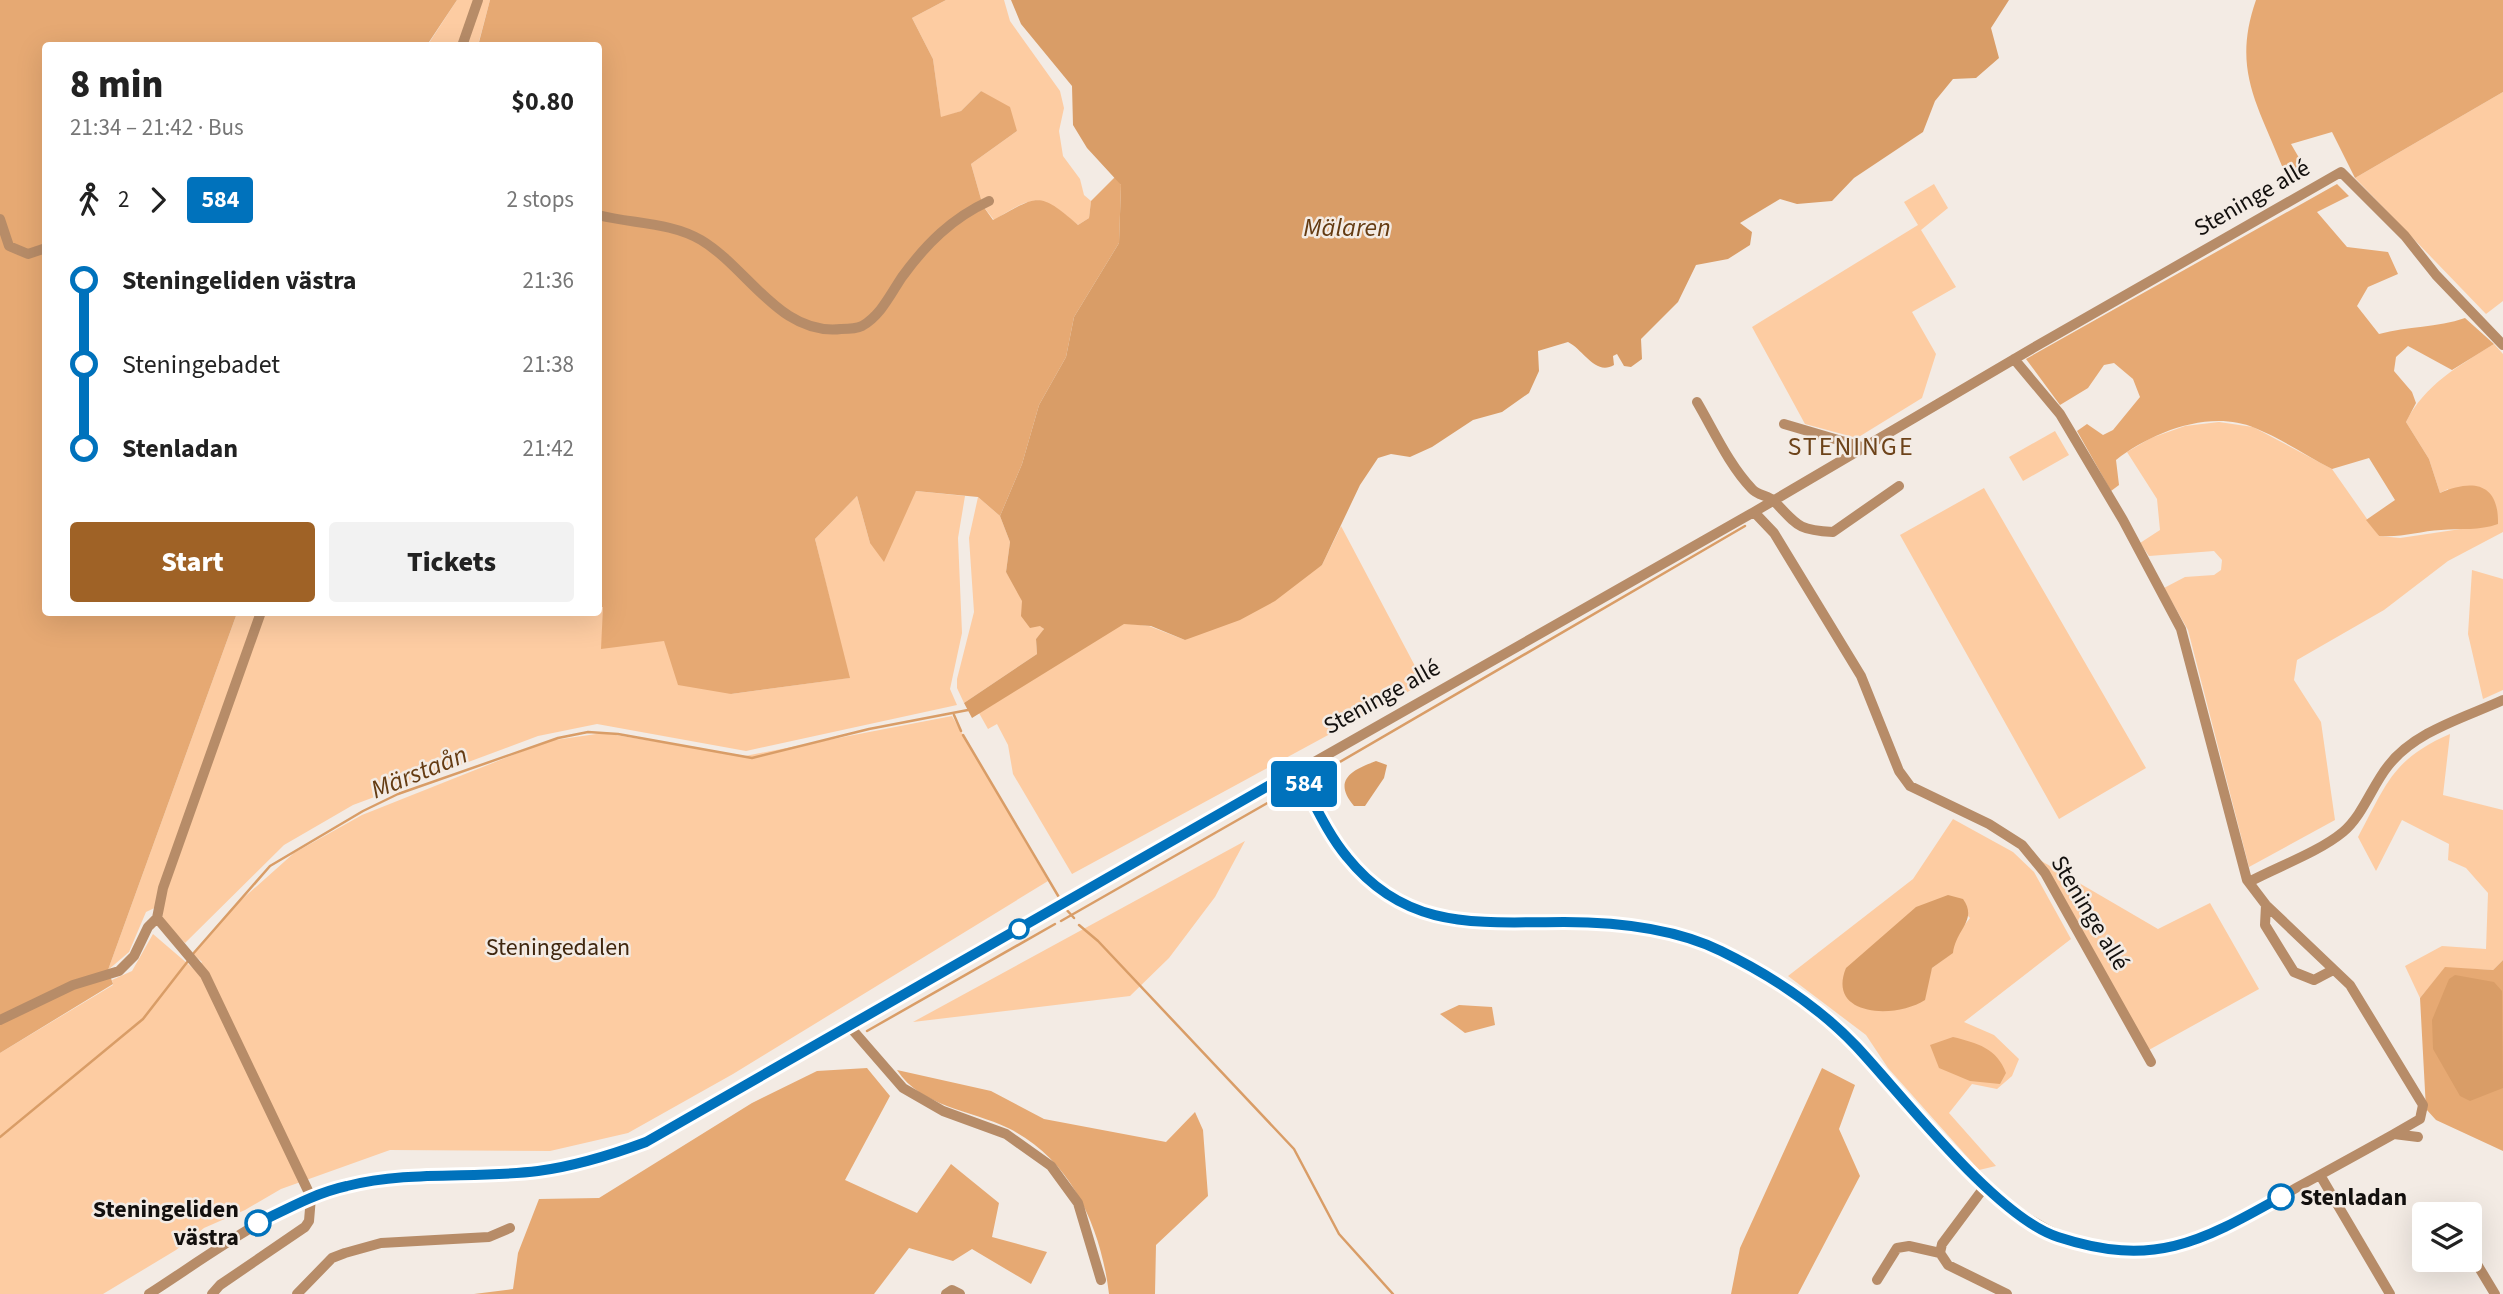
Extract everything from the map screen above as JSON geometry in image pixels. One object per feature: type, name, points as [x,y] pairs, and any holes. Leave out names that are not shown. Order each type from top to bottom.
[{"type":"street","points":[[463,42],[478,0]]},
{"type":"street","name":"Steninge allé","points":[[149,1294],[258,1223],[311,1197],[345,1186],[389,1178],[537,1171],[595,1161],[646,1142],[1754,512],[2014,359],[2342,172],[2405,236],[2436,275],[2503,345]]},
{"type":"street","points":[[602,216],[626,222],[664,225],[701,240],[740,270],[782,312],[809,327],[832,330],[860,327],[879,312],[903,276],[934,238],[950,223],[989,201]]},
{"type":"street","points":[[0,219],[9,246],[28,254],[42,249]]},
{"type":"street","points":[[1296,770],[1347,857],[1381,890],[1430,915],[1472,924],[1612,923],[1666,933],[1717,949],[1764,973],[1808,1003],[1855,1044],[1986,1185],[2014,1210],[2053,1236],[2103,1250],[2152,1251],[2189,1244],[2223,1230],[2394,1134],[2420,1119],[2423,1105],[2350,985],[2266,905],[2249,882],[2242,868],[2181,629],[2060,414],[2014,359]]},
{"type":"street","points":[[1697,402],[1744,480],[1755,493],[1773,500],[1784,516],[1799,526],[1833,532],[1899,486]]},
{"type":"street","points":[[1784,424],[1862,447]]},
{"type":"street","name":"Steninge allé","points":[[1754,512],[1774,533],[1861,676],[1899,771],[1910,786],[1989,824],[2022,845],[2045,873],[2151,1062]]},
{"type":"street","points":[[0,1020],[73,985],[119,971],[134,956],[148,927],[157,918],[163,888],[260,616]]},
{"type":"street","points":[[2249,882],[2340,834],[2355,821],[2371,789],[2390,763],[2420,736],[2503,700]]},
{"type":"street","points":[[2266,905],[2265,925],[2294,972],[2314,980],[2333,970]]},
{"type":"street","points":[[157,918],[180,949],[199,966],[311,1197],[309,1221],[305,1227],[220,1285],[212,1294]]},
{"type":"street","points":[[850,1027],[903,1088],[943,1111],[1006,1134],[1051,1166],[1078,1203],[1101,1280]]},
{"type":"street","points":[[2394,1134],[2418,1137]]},
{"type":"street","points":[[2320,1175],[2390,1294]]},
{"type":"street","points":[[1940,1253],[1942,1244],[1986,1185]]},
{"type":"street","points":[[297,1294],[332,1258],[345,1253],[381,1243],[489,1237],[510,1228]]},
{"type":"street","points":[[1877,1280],[1897,1248],[1909,1246],[1940,1253],[1948,1265],[2007,1294]]},
{"type":"street","points":[[2482,1272],[2495,1294]]},
{"type":"street","points":[[946,1294],[953,1290],[960,1294]]},
{"type":"green space","points":[[457,0],[490,0],[479,42],[430,42]]},
{"type":"green space","points":[[946,0],[1004,0],[1010,21],[1060,91],[1064,108],[1059,131],[1063,156],[1080,179],[1084,195],[1091,201],[1089,218],[1078,225],[1055,207],[1038,201],[1020,205],[994,220],[983,206],[971,164],[1017,131],[981,91],[961,111],[941,118],[933,59],[912,18]]},
{"type":"green space","points":[[2503,92],[2503,301],[2486,314],[2355,178]]},
{"type":"green space","points":[[1934,184],[1948,208],[1921,230],[1956,287],[1912,312],[1936,354],[1922,398],[1857,438],[1805,424],[1752,327],[1918,225],[1904,202]]},
{"type":"green space","points":[[2494,344],[2503,354],[2503,532],[2448,561],[2384,610],[2297,660],[2294,680],[2321,722],[2335,820],[2249,867],[2188,630],[2164,588],[2185,577],[2214,575],[2221,570],[2222,560],[2214,551],[2149,556],[2140,543],[2160,530],[2157,499],[2127,452],[2151,438],[2185,426],[2219,422],[2253,427],[2332,469],[2379,536],[2400,538],[2461,529],[2448,489],[2440,493],[2429,459],[2406,422],[2433,386]]},
{"type":"green space","points":[[2055,431],[2069,455],[2023,481],[2009,457]]},
{"type":"green space","points":[[1984,488],[2146,768],[2059,819],[1900,535]]},
{"type":"green space","points":[[916,491],[965,496],[958,538],[962,633],[950,689],[957,705],[746,751],[597,724],[538,736],[353,805],[284,845],[185,943],[162,919],[163,904],[146,912],[129,952],[108,970],[236,616],[602,616],[603,607],[664,641],[731,694],[849,678],[815,539],[857,496],[870,543]]},
{"type":"green space","points":[[978,497],[1000,516],[1010,542],[1006,572],[1044,630],[1036,639],[1037,654],[964,703],[957,688],[957,679],[974,612],[969,538]]},
{"type":"green space","points":[[1341,526],[1424,683],[1072,874],[1013,774],[1008,745],[997,724],[988,729],[979,713],[1124,623],[1149,626],[1185,640],[1322,565]]},
{"type":"green space","points":[[2472,570],[2503,579],[2503,690],[2483,699],[2468,634]]},
{"type":"green space","name":"Steningedalen","points":[[952,716],[1048,881],[733,1074],[628,1133],[550,1151],[390,1150],[281,1189],[245,1210],[204,1228],[176,1250],[103,1294],[0,1294],[0,1053],[113,985],[112,980],[132,971],[153,934],[195,970],[202,962],[193,954],[230,910],[294,853],[362,815],[548,741],[603,733],[745,756]]},
{"type":"green space","points":[[2450,734],[2443,795],[2503,810],[2503,960],[2493,970],[2445,968],[2420,998],[2405,966],[2442,946],[2486,949],[2488,893],[2466,868],[2448,860],[2449,844],[2402,820],[2376,871],[2358,837],[2393,775],[2415,753]]},
{"type":"green space","points":[[1953,819],[2013,852],[2034,872],[2071,939],[1964,1022],[1994,1035],[2019,1059],[2012,1076],[1997,1089],[1972,1084],[1949,1113],[1996,1166],[1979,1170],[1888,1068],[1866,1035],[1788,976],[1913,879]],"holes":[[[1948,896],[1970,918],[1955,937],[1952,953],[1932,968],[1927,980]]]},
{"type":"green space","points":[[1245,841],[1215,897],[1169,958],[1130,996],[913,1022]]},
{"type":"green space","points":[[2038,859],[2158,929],[2210,903],[2259,989],[2147,1051]]},
{"type":"shaded area","points":[[0,0],[457,0],[429,42],[42,42],[42,616],[236,616],[108,970],[113,984],[0,1053]]},
{"type":"shaded area","points":[[490,0],[946,0],[912,18],[933,59],[941,117],[961,111],[981,91],[1010,107],[1017,131],[971,164],[983,206],[993,220],[1037,200],[1054,206],[1078,225],[1089,218],[1091,201],[1116,176],[1121,185],[1119,243],[1074,317],[1066,357],[1039,405],[1022,464],[1000,516],[978,497],[916,491],[884,562],[870,543],[857,496],[815,539],[850,678],[731,694],[678,685],[664,641],[601,649],[602,42],[479,42]]},
{"type":"shaded area","points":[[2256,0],[2503,0],[2503,92],[2355,178],[2332,132],[2291,144],[2309,175],[2282,166],[2256,104],[2247,66],[2249,24]]},
{"type":"shaded area","points":[[2337,184],[2349,196],[2317,212],[2347,247],[2388,252],[2398,274],[2368,287],[2357,306],[2379,334],[2465,318],[2494,344],[2452,370],[2408,346],[2396,357],[2394,371],[2412,392],[2416,403],[2406,422],[2429,459],[2440,493],[2463,486],[2473,486],[2489,492],[2494,499],[2498,524],[2379,536],[2366,520],[2395,500],[2369,458],[2332,469],[2255,428],[2219,421],[2182,426],[2130,450],[2116,460],[2119,485],[2111,491],[2077,431],[2087,424],[2103,435],[2113,430],[2140,397],[2133,379],[2114,363],[2104,365],[2088,388],[2060,405],[2026,359]]},
{"type":"shaded area","points":[[2503,960],[2503,1151],[2436,1120],[2426,1109],[2420,998],[2445,967],[2493,970]]},
{"type":"shaded area","points":[[1459,1005],[1492,1007],[1495,1025],[1465,1033],[1440,1014]]},
{"type":"shaded area","points":[[1953,1037],[1978,1044],[1992,1052],[2006,1073],[2000,1084],[1970,1081],[1939,1068],[1930,1045]]},
{"type":"shaded area","points":[[867,1068],[890,1096],[845,1180],[917,1213],[951,1164],[999,1203],[992,1237],[1047,1252],[1031,1284],[972,1249],[953,1261],[909,1248],[874,1294],[474,1294],[513,1289],[518,1253],[539,1199],[599,1198],[752,1103],[817,1071]]},
{"type":"shaded area","points":[[1822,1068],[1855,1085],[1839,1129],[1860,1176],[1798,1294],[1731,1294],[1740,1248]]},
{"type":"shaded area","points":[[897,1070],[991,1091],[1044,1119],[1166,1142],[1195,1112],[1203,1130],[1208,1196],[1156,1245],[1155,1294],[1109,1294],[1099,1244],[1079,1198],[1066,1176],[1030,1141],[994,1122],[933,1100],[907,1082]]},
{"type":"water","name":"Mälaren","points":[[1011,0],[2009,0],[1991,28],[1999,58],[1976,78],[1953,79],[1935,101],[1923,132],[1854,178],[1832,201],[1797,204],[1780,199],[1740,223],[1752,232],[1750,245],[1728,259],[1696,265],[1678,302],[1641,339],[1642,359],[1631,367],[1624,366],[1617,354],[1613,356],[1614,365],[1595,365],[1568,342],[1538,351],[1539,371],[1529,393],[1502,412],[1473,420],[1432,447],[1410,457],[1391,454],[1378,458],[1360,485],[1322,565],[1275,601],[1240,620],[1185,640],[1151,626],[1124,624],[972,718],[964,703],[1037,654],[1036,639],[1044,629],[1040,626],[1030,628],[1021,616],[1022,601],[1006,572],[1010,542],[1000,516],[1022,464],[1039,405],[1066,357],[1074,317],[1119,243],[1121,185],[1087,148],[1073,125],[1072,86],[1021,24]]},
{"type":"water","points":[[1376,761],[1387,765],[1384,778],[1365,806],[1354,806],[1348,797],[1345,783],[1353,772]]},
{"type":"water","points":[[1948,895],[1963,899],[1967,906],[1967,919],[1953,953],[1932,968],[1925,1000],[1898,1010],[1867,1010],[1855,1005],[1846,996],[1842,984],[1846,968],[1916,907]]},
{"type":"water","points":[[2455,975],[2494,982],[2502,991],[2503,1088],[2470,1101],[2460,1096],[2433,1049],[2432,1020],[2449,979]]},
{"type":"waterway","points":[[1314,777],[1745,526]]},
{"type":"waterway","name":"Märstaån","points":[[192,955],[270,866],[363,811],[398,794],[558,738],[588,732],[618,734],[752,758],[869,729],[968,710]]},
{"type":"waterway","points":[[954,715],[961,731]]},
{"type":"waterway","points":[[963,735],[1060,899]]},
{"type":"waterway","points":[[1061,921],[1285,793]]},
{"type":"waterway","points":[[1065,908],[1074,918]]},
{"type":"waterway","points":[[867,1031],[1055,924]]},
{"type":"waterway","points":[[1079,925],[1098,941],[1294,1149],[1339,1234],[1393,1294]]},
{"type":"waterway","name":"Märstaån","points":[[0,1137],[143,1019],[188,961]]},
{"type":"bus line","name":"584","points":[[258,1223],[311,1197],[345,1186],[389,1178],[537,1171],[595,1161],[646,1142],[1296,770],[1347,857],[1381,890],[1430,915],[1472,924],[1612,923],[1666,933],[1717,949],[1764,973],[1808,1003],[1855,1044],[1986,1185],[2014,1210],[2053,1236],[2103,1250],[2152,1251],[2189,1244],[2223,1230],[2281,1197]]},
{"type":"place","name":"Stenladan","points":[[2281,1197]]},
{"type":"place","name":"Steningeliden västra","points":[[258,1223]]},
{"type":"district","name":"STENINGE","points":[[1851,446]]}]
